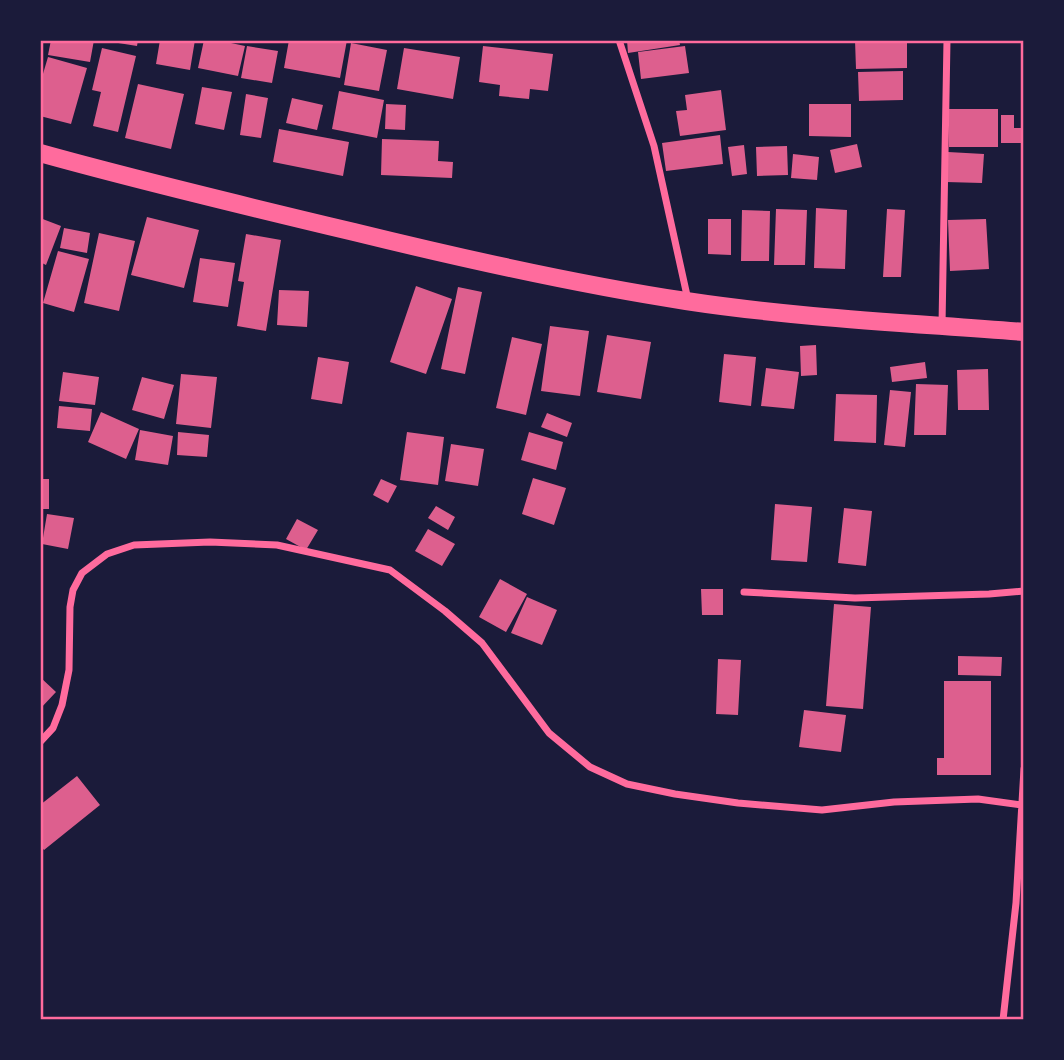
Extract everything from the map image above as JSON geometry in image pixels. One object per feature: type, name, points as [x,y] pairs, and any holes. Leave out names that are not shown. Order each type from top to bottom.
[{"type":"highway","points":[[40,153],[168,188],[569,282],[688,301],[828,318],[1024,332]]},
{"type":"street","points":[[619,40],[654,146],[688,301]]},
{"type":"street","points":[[942,325],[947,40]]},
{"type":"street","points":[[40,742],[53,728],[62,705],[69,670],[70,607],[73,590],[82,573],[107,554],[134,545],[210,542],[277,545],[390,570],[482,642],[549,733],[590,767],[628,784],[738,803],[822,810],[894,802],[978,799],[1022,805]]},
{"type":"street","points":[[744,592],[855,598],[1024,591]]},
{"type":"street","points":[[1003,1020],[1016,903],[1024,769]]},
{"type":"building","points":[[51,40],[94,40],[90,62],[48,55]]},
{"type":"building","points":[[112,40],[138,40],[137,46]]},
{"type":"building","points":[[160,40],[195,40],[190,70],[156,64]]},
{"type":"building","points":[[204,40],[245,46],[238,76],[198,68]]},
{"type":"building","points":[[289,40],[347,40],[340,78],[284,68]]},
{"type":"building","points":[[627,40],[679,40],[680,45],[628,53]]},
{"type":"building","points":[[855,40],[907,40],[907,68],[856,69]]},
{"type":"building","points":[[351,43],[387,50],[379,91],[344,85]]},
{"type":"building","points":[[247,46],[278,51],[272,83],[241,78]]},
{"type":"building","points":[[483,46],[553,54],[548,91],[530,89],[529,99],[499,96],[500,85],[479,82]]},
{"type":"building","points":[[685,46],[689,73],[641,79],[638,52]]},
{"type":"building","points":[[102,48],[136,56],[118,132],[93,126],[101,92],[92,90]]},
{"type":"building","points":[[404,48],[460,57],[453,99],[397,89]]},
{"type":"building","points":[[48,57],[87,68],[71,124],[40,116],[40,84]]},
{"type":"building","points":[[903,71],[903,100],[859,101],[858,72]]},
{"type":"building","points":[[138,84],[184,94],[171,149],[125,138]]},
{"type":"building","points":[[202,87],[232,92],[224,130],[195,124]]},
{"type":"building","points":[[721,90],[726,130],[680,136],[676,111],[687,110],[685,95]]},
{"type":"building","points":[[339,91],[384,100],[377,138],[332,129]]},
{"type":"building","points":[[246,94],[268,98],[261,138],[240,135]]},
{"type":"building","points":[[292,98],[323,105],[317,130],[286,123]]},
{"type":"building","points":[[386,104],[406,105],[405,130],[385,129]]},
{"type":"building","points":[[809,104],[851,104],[851,137],[809,136]]},
{"type":"building","points":[[949,109],[998,109],[998,147],[949,147]]},
{"type":"building","points":[[1001,115],[1014,115],[1014,128],[1024,128],[1024,143],[1001,143]]},
{"type":"building","points":[[279,129],[349,142],[343,176],[273,162]]},
{"type":"building","points":[[720,135],[723,164],[666,171],[662,143]]},
{"type":"building","points":[[382,139],[439,141],[438,161],[453,162],[452,178],[381,175]]},
{"type":"building","points":[[857,144],[862,167],[835,173],[830,150]]},
{"type":"building","points":[[744,145],[747,174],[732,176],[728,147]]},
{"type":"building","points":[[787,146],[788,175],[757,176],[756,147]]},
{"type":"building","points":[[948,152],[984,154],[982,183],[946,182]]},
{"type":"building","points":[[793,154],[819,157],[817,180],[791,178]]},
{"type":"building","points":[[816,208],[847,210],[845,269],[814,268]]},
{"type":"building","points":[[776,209],[807,210],[805,265],[774,265]]},
{"type":"building","points":[[887,209],[905,210],[901,277],[883,277]]},
{"type":"building","points":[[742,210],[770,211],[769,261],[741,261]]},
{"type":"building","points":[[147,217],[199,230],[184,288],[131,275]]},
{"type":"building","points":[[40,218],[61,226],[46,265],[40,262]]},
{"type":"building","points":[[708,219],[731,219],[731,255],[708,254]]},
{"type":"building","points":[[986,219],[989,269],[950,271],[948,220]]},
{"type":"building","points":[[64,228],[90,233],[87,253],[60,248]]},
{"type":"building","points":[[99,233],[135,241],[119,311],[84,303]]},
{"type":"building","points":[[246,234],[281,240],[266,331],[237,326],[244,282],[238,281]]},
{"type":"building","points":[[58,251],[89,259],[74,312],[43,303]]},
{"type":"building","points":[[200,258],[235,263],[228,307],[193,302]]},
{"type":"building","points":[[416,286],[452,299],[426,374],[390,362]]},
{"type":"building","points":[[458,287],[482,292],[465,374],[441,369]]},
{"type":"building","points":[[279,290],[309,291],[307,327],[277,325]]},
{"type":"building","points":[[550,326],[589,331],[580,396],[541,391]]},
{"type":"building","points":[[607,335],[651,342],[641,399],[597,392]]},
{"type":"building","points":[[512,337],[542,344],[526,415],[496,408]]},
{"type":"building","points":[[816,345],[817,375],[801,376],[800,346]]},
{"type":"building","points":[[724,354],[756,357],[751,406],[719,402]]},
{"type":"building","points":[[318,357],[349,362],[342,404],[311,399]]},
{"type":"building","points":[[925,362],[927,378],[892,382],[890,367]]},
{"type":"building","points":[[766,368],[799,372],[794,409],[761,406]]},
{"type":"building","points":[[988,369],[989,410],[958,410],[957,370]]},
{"type":"building","points":[[63,372],[99,377],[95,405],[59,401]]},
{"type":"building","points":[[181,374],[217,377],[211,428],[176,424]]},
{"type":"building","points":[[142,377],[174,385],[164,419],[132,410]]},
{"type":"building","points":[[916,384],[948,385],[946,435],[914,435]]},
{"type":"building","points":[[890,390],[911,392],[905,447],[884,445]]},
{"type":"building","points":[[836,394],[877,395],[876,443],[834,441]]},
{"type":"building","points":[[59,406],[92,409],[90,431],[57,428]]},
{"type":"building","points":[[101,412],[139,429],[126,459],[88,442]]},
{"type":"building","points":[[547,413],[572,423],[567,437],[541,427]]},
{"type":"building","points":[[140,430],[173,436],[168,465],[135,460]]},
{"type":"building","points":[[178,432],[209,435],[207,457],[177,455]]},
{"type":"building","points":[[407,432],[444,437],[438,485],[400,480]]},
{"type":"building","points":[[529,432],[563,442],[556,470],[521,460]]},
{"type":"building","points":[[451,444],[484,449],[478,486],[445,481]]},
{"type":"building","points":[[533,478],[566,488],[554,525],[522,514]]},
{"type":"building","points":[[40,479],[49,479],[49,509],[40,509]]},
{"type":"building","points":[[381,479],[397,486],[388,503],[373,495]]},
{"type":"building","points":[[775,504],[812,507],[807,562],[771,560]]},
{"type":"building","points":[[436,506],[455,517],[448,530],[428,518]]},
{"type":"building","points":[[844,508],[872,511],[866,566],[838,563]]},
{"type":"building","points":[[47,514],[74,518],[68,549],[42,544]]},
{"type":"building","points":[[297,519],[318,530],[306,550],[286,539]]},
{"type":"building","points":[[428,529],[455,544],[442,566],[415,551]]},
{"type":"building","points":[[500,579],[527,594],[506,632],[479,617]]},
{"type":"building","points":[[701,589],[723,589],[723,615],[702,615]]},
{"type":"building","points":[[527,597],[557,610],[542,645],[511,633]]},
{"type":"building","points":[[834,604],[871,607],[863,709],[826,706]]},
{"type":"building","points":[[958,656],[1002,657],[1001,676],[958,675]]},
{"type":"building","points":[[718,659],[741,660],[738,715],[716,714]]},
{"type":"building","points":[[40,677],[56,692],[40,709]]},
{"type":"building","points":[[944,681],[991,681],[991,775],[937,775],[937,758],[944,758]]},
{"type":"building","points":[[804,710],[846,715],[841,752],[799,747]]},
{"type":"building","points":[[77,776],[100,805],[44,850],[40,845],[40,805]]}]
